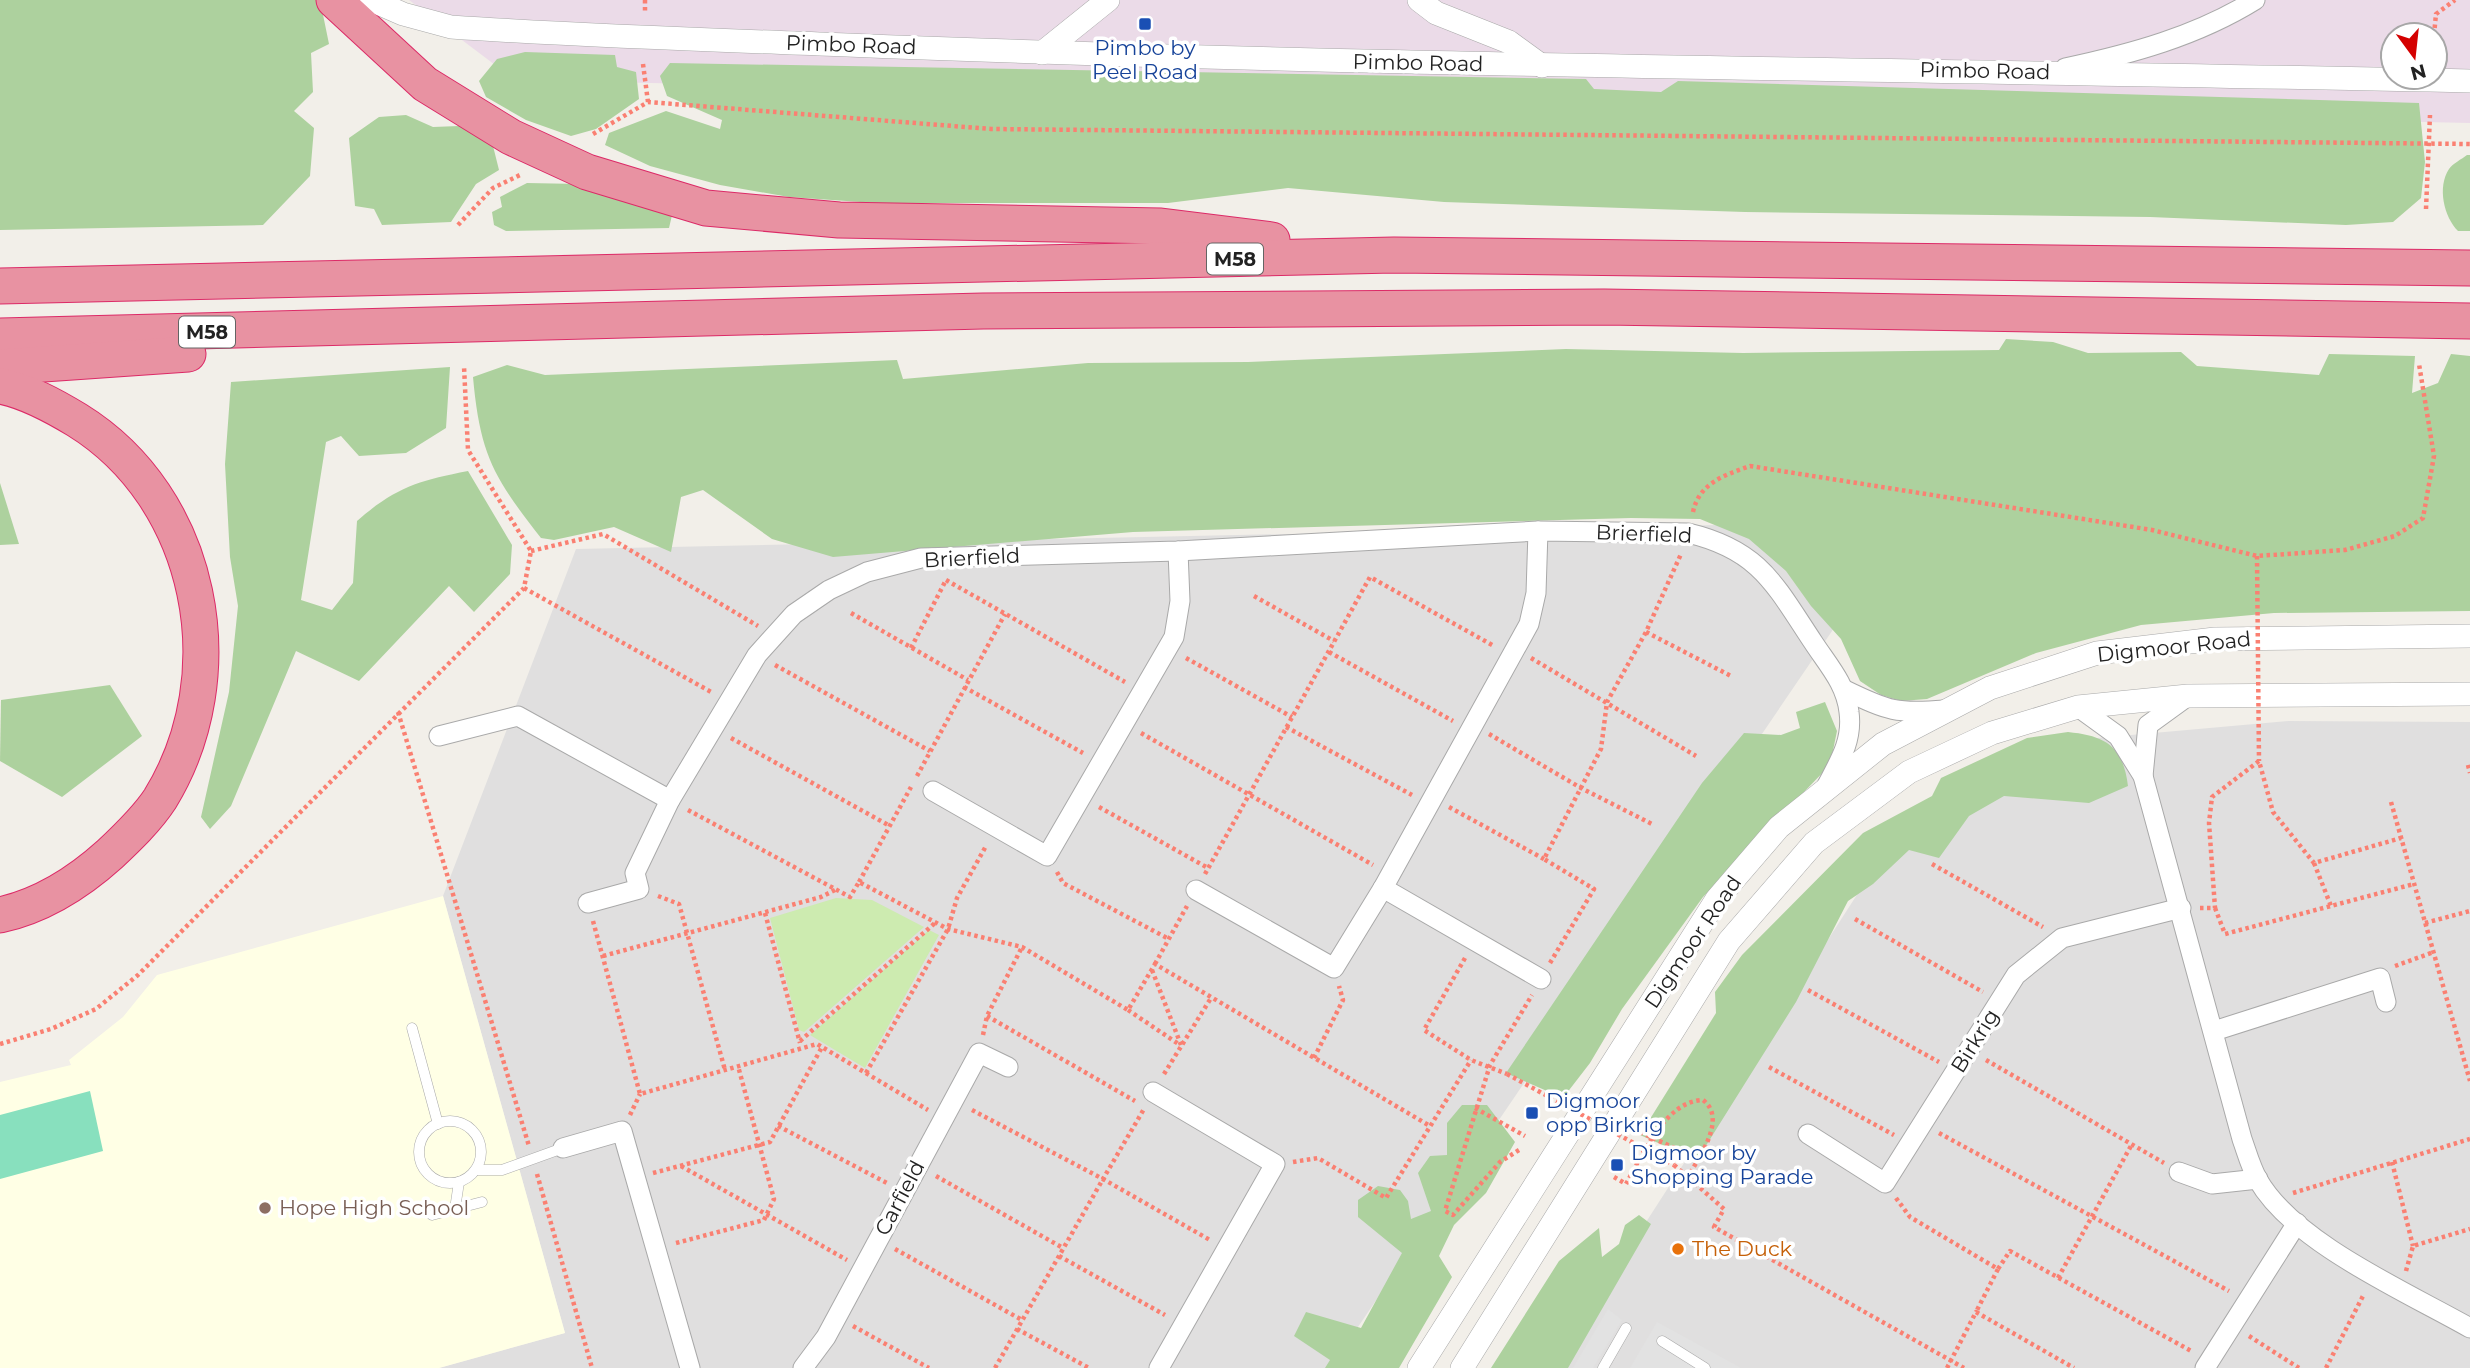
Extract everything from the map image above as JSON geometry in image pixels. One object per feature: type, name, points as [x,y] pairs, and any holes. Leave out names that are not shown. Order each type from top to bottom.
[{"type":"highway","points":[[334,0],[425,84],[511,137],[587,172],[706,208],[839,220],[1160,226],[1394,255]]},
{"type":"highway","name":"M58","points":[[0,286],[1394,255],[2470,268]]},
{"type":"highway","name":"M58","points":[[0,336],[414,328],[983,311],[1604,307],[2470,321]]},
{"type":"highway","points":[[0,367],[175,356],[414,328]]},
{"type":"highway","points":[[0,386],[62,411],[100,435],[151,489],[185,554],[198,605],[203,651],[198,692],[182,754],[159,800],[128,837],[93,870],[53,896],[0,915]]},
{"type":"street","name":"Pimbo Road","points":[[371,0],[402,14],[451,27],[1042,53],[1542,66],[2047,71],[2470,81]]},
{"type":"street","points":[[1042,53],[1108,0]]},
{"type":"street","points":[[1419,0],[1436,13],[1509,42],[1542,66]]},
{"type":"street","points":[[2047,71],[2120,56],[2169,40],[2215,22],[2255,0]]},
{"type":"street","points":[[1196,890],[1334,968],[1386,881],[1513,652],[1533,609],[1538,531]]},
{"type":"street","name":"Brierfield","points":[[639,889],[635,873],[670,800],[727,700],[773,635],[794,614],[829,590],[867,572],[921,558],[1178,551],[1538,531],[1688,533],[1710,538],[1736,551],[1775,582],[1845,690],[1850,728],[1847,748],[1826,787]]},
{"type":"street","points":[[933,792],[1047,856],[1169,649],[1178,620],[1180,601],[1178,551]]},
{"type":"street","name":"Digmoor Road","points":[[1419,1368],[1717,899],[1779,827],[1883,744],[1990,688],[2097,653],[2215,639],[2470,636]]},
{"type":"street","points":[[1845,690],[1876,705],[1903,713],[1944,710]]},
{"type":"street","name":"Digmoor Road","points":[[1462,1368],[1728,941],[1814,843],[1909,772],[1992,733],[2078,707],[2188,696],[2470,694]]},
{"type":"street","points":[[2143,776],[2148,725],[2188,696]]},
{"type":"street","points":[[2078,707],[2118,736],[2143,776],[2242,1139],[2258,1179],[2272,1199],[2322,1243],[2470,1328]]},
{"type":"street","points":[[439,736],[518,716],[670,800]]},
{"type":"street","points":[[1386,881],[1474,942],[1541,979]]},
{"type":"street","points":[[588,903],[639,889]]},
{"type":"street","name":"Birkrig","points":[[1885,1183],[2016,975],[2062,938],[2181,908]]},
{"type":"street","points":[[2214,1031],[2380,978],[2386,1002]]},
{"type":"street","points":[[979,1053],[1009,1067]]},
{"type":"street","name":"Carfield","points":[[803,1368],[836,1317],[979,1053]]},
{"type":"street","points":[[1149,1100],[1275,1164],[1159,1368]]},
{"type":"street","points":[[563,1148],[622,1131],[690,1368]]},
{"type":"street","points":[[1808,1134],[1885,1183]]},
{"type":"street","points":[[2179,1172],[2212,1184],[2258,1179]]},
{"type":"street","points":[[2207,1365],[2297,1223]]},
{"type":"lane","points":[[412,1028],[438,1124]]},
{"type":"lane","points":[[476,1170],[481,1151],[474,1133],[458,1122],[438,1124],[423,1137],[419,1147],[423,1167],[438,1181],[459,1182],[476,1170],[502,1170],[563,1148]]},
{"type":"lane","points":[[455,1209],[459,1182]]},
{"type":"lane","points":[[432,1214],[482,1202]]},
{"type":"lane","points":[[1604,1368],[1626,1328]]},
{"type":"lane","points":[[1662,1341],[1706,1368]]},
{"type":"path","points":[[645,0],[645,11]]},
{"type":"path","points":[[2435,21],[2436,14],[2455,0]]},
{"type":"path","points":[[643,64],[648,102]]},
{"type":"path","points":[[593,134],[648,102],[991,129],[2470,144]]},
{"type":"path","points":[[2426,209],[2430,115]]},
{"type":"path","points":[[458,225],[493,188],[530,170]]},
{"type":"path","points":[[1544,859],[1601,748],[1607,702],[1646,632],[1688,533],[1695,502],[1716,478],[1750,466],[2152,530],[2258,556],[2345,550],[2395,536],[2423,518],[2434,456],[2419,364]]},
{"type":"path","points":[[0,1044],[51,1029],[96,1009],[138,975],[398,711],[524,588],[531,551],[468,450],[464,366]]},
{"type":"path","points":[[531,551],[603,534],[773,635]]},
{"type":"path","points":[[2258,556],[2259,761],[2273,812],[2315,863],[2331,906]]},
{"type":"path","points":[[911,648],[958,557]]},
{"type":"path","points":[[1128,1010],[1370,577],[1607,702],[1696,756]]},
{"type":"path","points":[[946,580],[1143,693]]},
{"type":"path","points":[[524,588],[727,700]]},
{"type":"path","points":[[1254,596],[1334,641]]},
{"type":"path","points":[[851,613],[968,680]]},
{"type":"path","points":[[670,800],[850,897],[1005,614]]},
{"type":"path","points":[[1646,632],[1731,676]]},
{"type":"path","points":[[1169,649],[1292,717]]},
{"type":"path","points":[[1329,652],[1581,789],[1654,825]]},
{"type":"path","points":[[757,655],[930,751]]},
{"type":"path","points":[[964,687],[1101,764]]},
{"type":"path","points":[[398,711],[525,1132]]},
{"type":"path","points":[[1125,723],[1249,795],[1386,881]]},
{"type":"path","points":[[711,727],[890,826]]},
{"type":"path","points":[[1286,727],[1544,859],[1594,889],[1490,1065],[1446,1211],[1453,1215],[1500,1162],[1519,1150]]},
{"type":"path","points":[[2259,761],[2212,797],[2209,823],[2215,908],[2225,934],[2414,884]]},
{"type":"path","points":[[2468,765],[2470,773]]},
{"type":"path","points":[[1081,798],[1208,868]]},
{"type":"path","points":[[2391,802],[2470,1081]]},
{"type":"path","points":[[866,1073],[948,929],[957,898],[996,828]]},
{"type":"path","points":[[2315,863],[2401,838]]},
{"type":"path","points":[[1047,856],[1063,883],[1169,939]]},
{"type":"path","points":[[1932,864],[2062,938]]},
{"type":"path","points":[[859,882],[948,929],[1023,947],[1182,1046]]},
{"type":"path","points":[[639,889],[679,904],[725,1070]]},
{"type":"path","points":[[603,956],[821,897],[837,889]]},
{"type":"path","points":[[588,903],[640,1094],[817,1044],[943,1119]]},
{"type":"path","points":[[2181,908],[2215,908]]},
{"type":"path","points":[[2425,923],[2470,911]]},
{"type":"path","points":[[765,912],[802,1049]]},
{"type":"path","points":[[1855,919],[1999,1001]]},
{"type":"path","points":[[800,1041],[935,923]]},
{"type":"path","points":[[1474,942],[1424,1030],[1471,1060],[1490,1065],[1674,1165],[1724,1209],[1714,1227],[1964,1368]]},
{"type":"path","points":[[979,1053],[987,1016],[1023,947]]},
{"type":"path","points":[[2380,978],[2398,963],[2434,952]]},
{"type":"path","points":[[1155,964],[1430,1126]]},
{"type":"path","points":[[1314,1058],[1343,1000],[1334,968]]},
{"type":"path","points":[[1152,970],[1182,1046]]},
{"type":"path","points":[[1808,990],[1955,1071]]},
{"type":"path","points":[[995,1368],[1149,1100],[1211,998]]},
{"type":"path","points":[[987,1016],[1149,1100]]},
{"type":"path","points":[[635,1178],[769,1142],[822,1047]]},
{"type":"path","points":[[1968,1050],[2179,1172]]},
{"type":"path","points":[[1275,1164],[1318,1158],[1386,1198],[1471,1060]]},
{"type":"path","points":[[656,1248],[764,1220],[774,1199],[738,1066]]},
{"type":"path","points":[[1769,1066],[1910,1143]]},
{"type":"path","points":[[953,1100],[1103,1179],[1226,1250]]},
{"type":"path","points":[[1614,1177],[1626,1184],[1653,1138],[1686,1104],[1703,1100],[1709,1105],[1712,1114],[1710,1136],[1688,1177]]},
{"type":"path","points":[[1475,1108],[1525,1136]]},
{"type":"path","points":[[1922,1124],[2248,1302]]},
{"type":"path","points":[[778,1126],[904,1192]]},
{"type":"path","points":[[1640,1132],[1698,1159]]},
{"type":"path","points":[[2272,1199],[2470,1139]]},
{"type":"path","points":[[2058,1278],[2132,1144]]},
{"type":"path","points":[[2392,1163],[2413,1246],[2402,1289]]},
{"type":"path","points":[[680,1166],[862,1269]]},
{"type":"path","points":[[918,1166],[1063,1248]]},
{"type":"path","points":[[1885,1183],[1910,1217],[1998,1269]]},
{"type":"path","points":[[542,1194],[592,1368]]},
{"type":"path","points":[[2413,1246],[2470,1229]]},
{"type":"path","points":[[878,1239],[1022,1320]]},
{"type":"path","points":[[1947,1368],[2010,1251],[2207,1365]]},
{"type":"path","points":[[1059,1256],[1184,1325]]},
{"type":"path","points":[[2326,1368],[2375,1274]]},
{"type":"path","points":[[1976,1312],[2074,1368]]},
{"type":"path","points":[[836,1317],[929,1368]]},
{"type":"path","points":[[2232,1325],[2299,1368]]},
{"type":"path","points":[[1017,1329],[1089,1368]]},
{"type":"shaded area","points":[[409,0],[2470,0],[2470,123],[515,80]]},
{"type":"shaded area","points":[[1907,521],[1330,1368],[439,1368],[565,1333],[443,896],[576,549]]},
{"type":"shaded area","points":[[2288,721],[2470,722],[2470,1368],[1552,1368],[1909,814],[2086,739]]},
{"type":"shaded area","name":"Hope High School","points":[[443,896],[565,1333],[439,1368],[0,1368],[0,1082],[71,1065],[69,1060],[123,1017],[157,975]]},
{"type":"shaded area","points":[[1608,1309],[1622,1320],[1593,1368],[1573,1368]]},
{"type":"shaded area","points":[[1657,1322],[1741,1368],[1630,1368]]},
{"type":"green space","points":[[0,0],[317,0],[321,5],[329,44],[311,53],[313,92],[294,111],[314,128],[310,176],[263,225],[0,230]]},
{"type":"green space","points":[[525,52],[615,55],[617,67],[636,72],[639,99],[596,129],[571,136],[526,120],[486,97],[479,81],[497,59]]},
{"type":"green space","points":[[670,63],[1586,79],[1594,89],[1661,92],[1678,81],[2419,103],[2425,162],[2421,198],[2393,222],[2346,225],[2150,217],[1745,212],[1444,202],[1288,188],[1168,203],[875,203],[789,197],[720,185],[650,166],[605,145],[609,133],[666,111],[720,129],[722,120],[667,96],[660,76]]},
{"type":"green space","points":[[406,115],[433,127],[459,126],[493,146],[499,170],[476,184],[451,222],[382,225],[374,209],[355,206],[349,138],[379,117]]},
{"type":"green space","points":[[2470,155],[2470,231],[2458,231],[2446,210],[2443,184],[2450,167]]},
{"type":"green space","points":[[527,183],[579,184],[673,211],[669,228],[506,231],[494,225],[492,212],[502,207],[500,197]]},
{"type":"green space","points":[[2006,339],[2053,342],[2088,353],[2181,352],[2197,366],[2319,375],[2329,354],[2415,356],[2412,393],[2438,383],[2451,354],[2470,356],[2470,611],[2274,613],[2141,625],[2036,653],[1927,699],[1901,701],[1881,695],[1860,681],[1841,639],[1811,606],[1786,571],[1749,539],[1700,519],[1631,518],[1133,532],[833,557],[772,539],[703,490],[681,497],[671,552],[614,527],[554,540],[541,538],[512,499],[492,464],[480,427],[473,377],[507,365],[545,375],[897,360],[903,379],[1088,363],[1248,362],[1566,349],[1743,353],[1999,350]]},
{"type":"green space","points":[[450,367],[446,428],[406,453],[359,456],[341,436],[326,442],[301,600],[332,610],[353,583],[357,521],[371,510],[408,487],[468,471],[512,545],[510,574],[474,612],[449,586],[359,681],[296,651],[231,806],[210,829],[201,817],[229,692],[238,606],[230,557],[225,464],[231,382]]},
{"type":"green space","points":[[0,483],[19,544],[0,545]]},
{"type":"green space","points":[[110,685],[142,736],[62,797],[0,761],[1,700]]},
{"type":"green space","points":[[1825,702],[1837,731],[1830,765],[1703,897],[1622,1009],[1590,1063],[1563,1098],[1506,1073],[1702,783],[1744,733],[1781,735],[1800,728],[1796,712]]},
{"type":"green space","points":[[2068,732],[2093,736],[2117,752],[2126,772],[2128,786],[2089,803],[2004,796],[1969,816],[1939,858],[1909,850],[1873,884],[1848,901],[1796,1002],[1697,1160],[1640,1135],[1716,1013],[1715,992],[1742,955],[1863,833],[1932,796],[1941,778],[2027,738]]},
{"type":"green space","points":[[836,898],[872,900],[924,927],[804,1032],[799,1030],[770,918]]},
{"type":"green space","points":[[929,930],[939,935],[865,1068],[810,1035]]},
{"type":"green space","points":[[90,1091],[103,1151],[0,1179],[0,1115]]},
{"type":"green space","points":[[1462,1105],[1487,1105],[1515,1142],[1486,1193],[1454,1225],[1439,1256],[1452,1277],[1399,1368],[1325,1368],[1330,1360],[1294,1336],[1306,1312],[1361,1328],[1402,1253],[1358,1217],[1358,1200],[1378,1186],[1400,1190],[1408,1201],[1411,1219],[1431,1211],[1418,1173],[1430,1156],[1447,1155],[1447,1123]]},
{"type":"green space","points":[[1639,1215],[1651,1224],[1568,1368],[1491,1368],[1559,1261],[1599,1228],[1602,1257],[1619,1244],[1625,1225]]},
{"type":"place","name":"Pimbo by Peel Road","points":[[1145,24]]},
{"type":"place","name":"Digmoor opp Birkrig","points":[[1532,1113]]},
{"type":"place","name":"Digmoor by Shopping Parade","points":[[1617,1165]]},
{"type":"place","name":"Hope High School","points":[[265,1208]]},
{"type":"place","name":"The Duck","points":[[1678,1249]]}]
